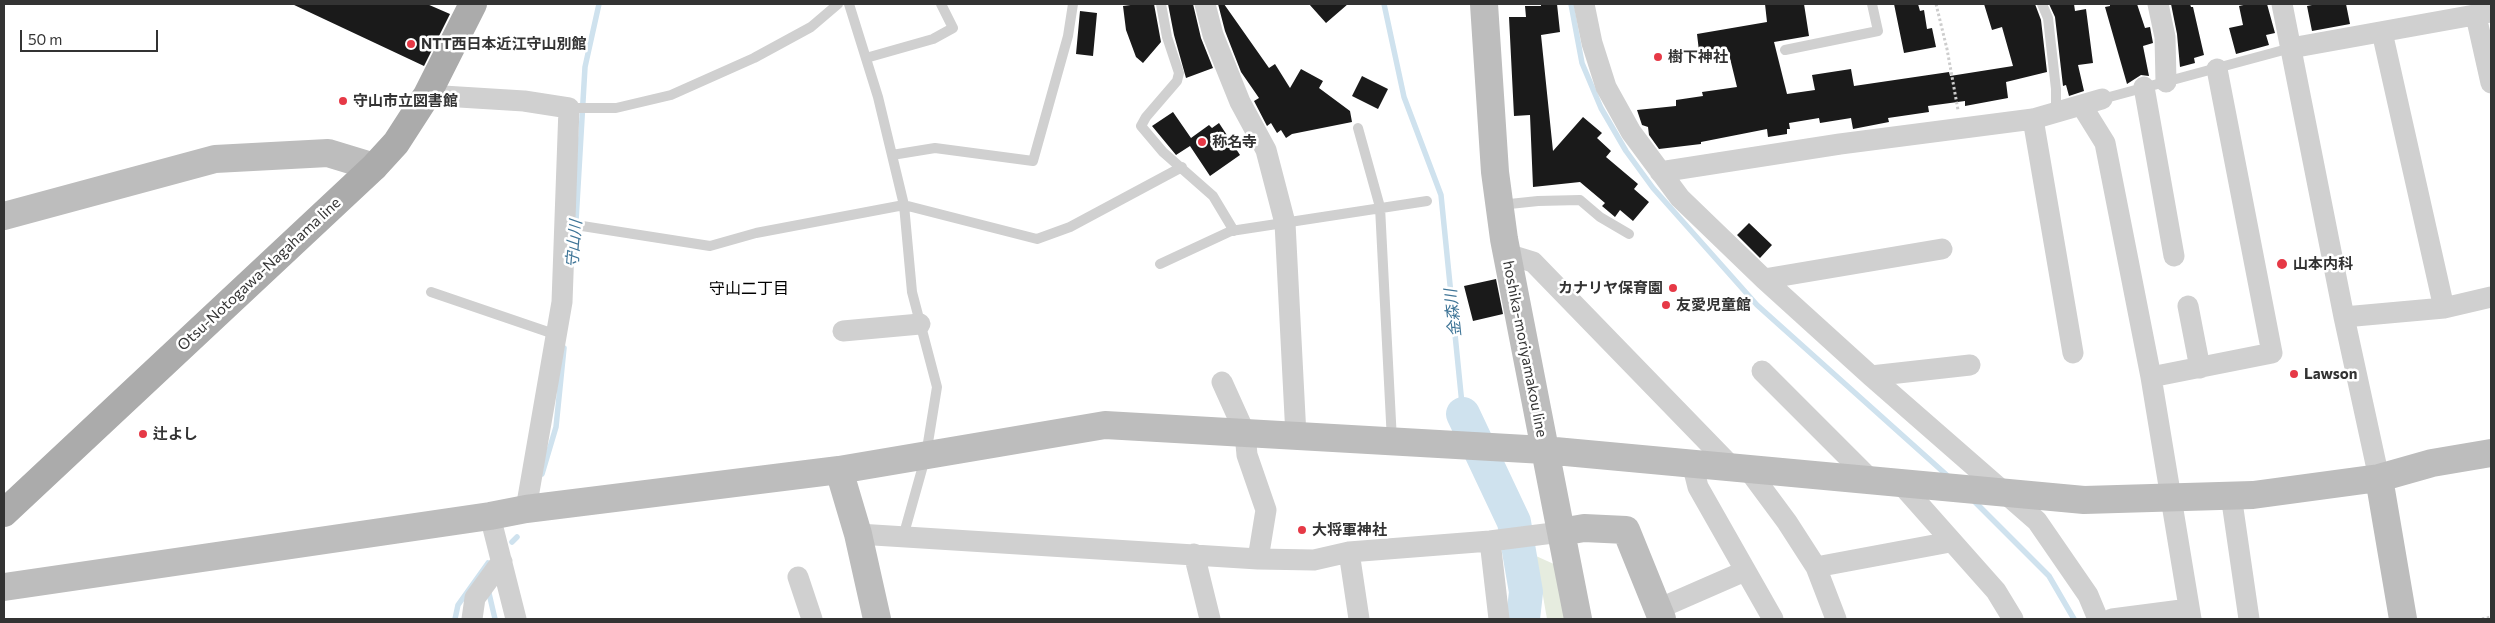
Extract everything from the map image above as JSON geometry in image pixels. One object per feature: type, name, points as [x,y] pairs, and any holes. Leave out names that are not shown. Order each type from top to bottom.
[{"type":"main road","name":"Otsu-Notogawa-Nagahama line","points":[[4,513],[374,167],[396,143],[427,95],[473,4]]},
{"type":"street","points":[[1206,4],[1213,35],[1240,102],[1266,150],[1284,223],[1296,436]]},
{"type":"street","name":"hoshika-moriyamakou line","points":[[1484,4],[1499,206],[1544,450],[1578,619]]},
{"type":"street","points":[[1584,4],[1592,44],[1606,87],[1631,132],[1680,198],[1701,221],[1764,280],[2038,521],[2088,596],[2098,619]]},
{"type":"street","points":[[2158,4],[2165,37],[2166,82]]},
{"type":"street","points":[[2282,4],[2344,317],[2379,478],[2403,619]]},
{"type":"street","points":[[2291,48],[2484,14],[2491,82]]},
{"type":"street","points":[[2382,32],[2444,308]]},
{"type":"street","points":[[2151,377],[2272,353],[2218,69]]},
{"type":"street","points":[[2144,87],[2174,256]]},
{"type":"street","points":[[427,95],[524,101],[577,108],[571,224],[562,302],[526,509]]},
{"type":"street","points":[[1660,172],[2033,119],[2056,114],[2102,99]]},
{"type":"street","points":[[2082,106],[2105,143],[2151,377],[2190,614],[2112,619]]},
{"type":"street","points":[[2033,119],[2073,353]]},
{"type":"street","points":[[4,216],[215,159],[328,153],[374,167]]},
{"type":"street","points":[[1764,280],[1942,249]]},
{"type":"street","points":[[1507,254],[1533,262],[1739,467],[1787,522],[1816,567],[1836,619]]},
{"type":"street","points":[[2344,317],[2444,308],[2491,297]]},
{"type":"street","points":[[2188,306],[2200,368]]},
{"type":"street","points":[[843,331],[920,324]]},
{"type":"street","points":[[1871,376],[1970,365]]},
{"type":"street","points":[[1762,371],[1872,481]]},
{"type":"street","points":[[1222,382],[1245,434],[1247,455],[1266,510],[1258,560]]},
{"type":"street","points":[[4,587],[490,516],[526,509],[839,470],[1105,426],[1544,450],[2084,500],[2252,495],[2379,478],[2432,463],[2491,454]]},
{"type":"street","points":[[1692,463],[1698,487],[1773,619]]},
{"type":"street","points":[[839,470],[858,534],[877,619]]},
{"type":"street","points":[[1900,484],[1950,542],[1996,591],[2013,619]]},
{"type":"street","points":[[2231,496],[2249,619]]},
{"type":"street","points":[[490,516],[516,619]]},
{"type":"street","points":[[858,534],[1194,554],[1258,560],[1314,560],[1349,552],[1490,541],[1584,528],[1626,530],[1660,614],[1746,571]]},
{"type":"street","points":[[1490,541],[1500,619]]},
{"type":"street","points":[[1816,567],[1950,542]]},
{"type":"street","points":[[1349,552],[1359,619]]},
{"type":"street","points":[[1194,554],[1210,619]]},
{"type":"street","points":[[472,619],[475,598],[502,561]]},
{"type":"street","points":[[798,577],[812,619]]},
{"type":"lane","points":[[577,108],[616,108],[671,95],[754,58],[811,27],[838,4]]},
{"type":"lane","points":[[849,4],[866,58],[904,205],[912,292],[937,387],[926,455],[903,537]]},
{"type":"lane","points":[[866,58],[933,39],[953,28],[941,4]]},
{"type":"lane","points":[[892,155],[935,148],[1034,161],[1068,36],[1073,4]]},
{"type":"lane","points":[[1161,4],[1167,37],[1179,73],[1177,81],[1146,117],[1141,126],[1163,152],[1213,196],[1234,231]]},
{"type":"lane","points":[[1786,50],[1878,31],[1872,4]]},
{"type":"lane","points":[[2042,4],[2048,18],[2056,88],[2056,114]]},
{"type":"lane","points":[[2102,99],[2291,48]]},
{"type":"lane","points":[[1358,128],[1380,208],[1401,442]]},
{"type":"lane","points":[[571,224],[710,246],[756,233],[904,205],[1037,239],[1070,227],[1182,167]]},
{"type":"lane","points":[[1499,206],[1538,201],[1580,200],[1600,217],[1629,234]]},
{"type":"lane","points":[[1160,264],[1234,231],[1427,201]]},
{"type":"lane","points":[[431,292],[557,335]]},
{"type":"path","points":[[1936,4],[1947,49],[1962,128]]},
{"type":"path","points":[[2482,619],[2491,617]]},
{"type":"shaded area","points":[[1536,556],[1556,565],[1566,619],[1547,619]]},
{"type":"building","name":"NTT西日本近江守山別館","points":[[292,4],[427,4],[450,14],[424,66]]},
{"type":"building","points":[[1154,4],[1161,42],[1143,63],[1136,57],[1126,30],[1123,6]]},
{"type":"building","points":[[1168,4],[1193,4],[1201,38],[1213,68],[1186,78]]},
{"type":"building","points":[[1218,4],[1224,4],[1269,68],[1275,64],[1290,88],[1301,69],[1323,81],[1319,88],[1350,111],[1352,122],[1292,134],[1286,138],[1281,130],[1277,133],[1271,123],[1267,126],[1254,101],[1259,98],[1241,72],[1225,31]]},
{"type":"building","points":[[1309,4],[1348,4],[1326,23]]},
{"type":"building","points":[[1541,4],[1557,4],[1560,32],[1541,35],[1553,151],[1583,117],[1602,133],[1597,138],[1611,151],[1606,157],[1638,184],[1634,189],[1649,202],[1633,221],[1620,210],[1615,217],[1602,206],[1605,203],[1580,182],[1533,187],[1530,115],[1514,116],[1509,17],[1526,17],[1525,6],[1541,6]]},
{"type":"building","points":[[1765,4],[1804,4],[1809,36],[1774,42],[1787,94],[1815,90],[1812,75],[1851,69],[1854,86],[1949,72],[1950,76],[2013,66],[2002,27],[1992,30],[1984,4],[2035,4],[2041,20],[2047,72],[2006,82],[2008,98],[1965,106],[1965,101],[1928,106],[1929,112],[1888,118],[1889,122],[1853,129],[1851,118],[1820,123],[1819,118],[1789,123],[1790,129],[1787,129],[1787,134],[1768,137],[1767,129],[1701,142],[1701,144],[1659,149],[1649,135],[1648,127],[1642,125],[1637,110],[1676,106],[1676,100],[1703,96],[1702,92],[1737,87],[1728,50],[1726,48],[1699,51],[1697,34],[1767,22]]},
{"type":"building","points":[[1894,4],[1918,4],[1920,11],[1924,10],[1927,29],[1932,28],[1936,47],[1904,53]]},
{"type":"building","points":[[2049,4],[2074,4],[2075,11],[2086,9],[2093,63],[2078,65],[2084,91],[2069,96],[2066,85],[2063,86],[2055,17]]},
{"type":"building","points":[[2110,4],[2137,4],[2145,28],[2150,27],[2153,43],[2143,46],[2149,76],[2141,75],[2127,84],[2105,7],[2110,6]]},
{"type":"building","points":[[2171,4],[2190,4],[2193,7],[2204,55],[2194,58],[2195,63],[2180,67],[2177,34]]},
{"type":"building","points":[[2267,4],[2275,33],[2266,35],[2269,45],[2236,54],[2229,28],[2243,25],[2239,6]]},
{"type":"building","points":[[2346,4],[2350,24],[2312,31],[2307,6]]},
{"type":"building","points":[[1080,11],[1097,13],[1093,56],[1076,54]]},
{"type":"building","points":[[1362,76],[1388,89],[1378,109],[1352,96]]},
{"type":"building","points":[[1173,112],[1191,138],[1209,125],[1212,128],[1219,123],[1240,155],[1210,176],[1190,146],[1176,155],[1152,126]]},
{"type":"building","points":[[1749,223],[1772,245],[1760,258],[1737,235]]},
{"type":"building","points":[[1496,279],[1503,314],[1473,321],[1464,286]]},
{"type":"waterway","name":"守山川","points":[[574,255],[585,67],[599,4]]},
{"type":"waterway","name":"金森川","points":[[1384,4],[1404,97],[1441,195],[1463,414]]},
{"type":"waterway","points":[[1571,4],[1582,63],[1601,108],[1626,151],[1653,188],[1757,305],[1950,478]]},
{"type":"waterway","name":"守山川","points":[[542,474],[556,427],[564,348]]},
{"type":"waterway","name":"金森川","points":[[1463,414],[1514,522],[1526,592],[1523,619]]},
{"type":"waterway","points":[[1973,500],[2049,576],[2074,619]]},
{"type":"waterway","name":"守山川","points":[[512,542],[517,537]]},
{"type":"waterway","name":"守山川","points":[[455,619],[458,605],[488,563]]},
{"type":"waterway","points":[[488,589],[495,619]]},
{"type":"place","name":"NTT西日本近江守山別館","points":[[411,44]]},
{"type":"place","name":"樹下神社","points":[[1658,57]]},
{"type":"place","name":"守山市立図書館","points":[[343,101]]},
{"type":"place","name":"称名寺","points":[[1202,142]]},
{"type":"place","name":"山本内科","points":[[2282,264]]},
{"type":"place","name":"カナリヤ保育園","points":[[1673,288]]},
{"type":"place","name":"友愛児童館","points":[[1666,305]]},
{"type":"place","name":"Lawson","points":[[2294,374]]},
{"type":"place","name":"辻よし","points":[[143,434]]},
{"type":"place","name":"大将軍神社","points":[[1302,530]]},
{"type":"district","name":"守山二丁目","points":[[749,289]]}]
